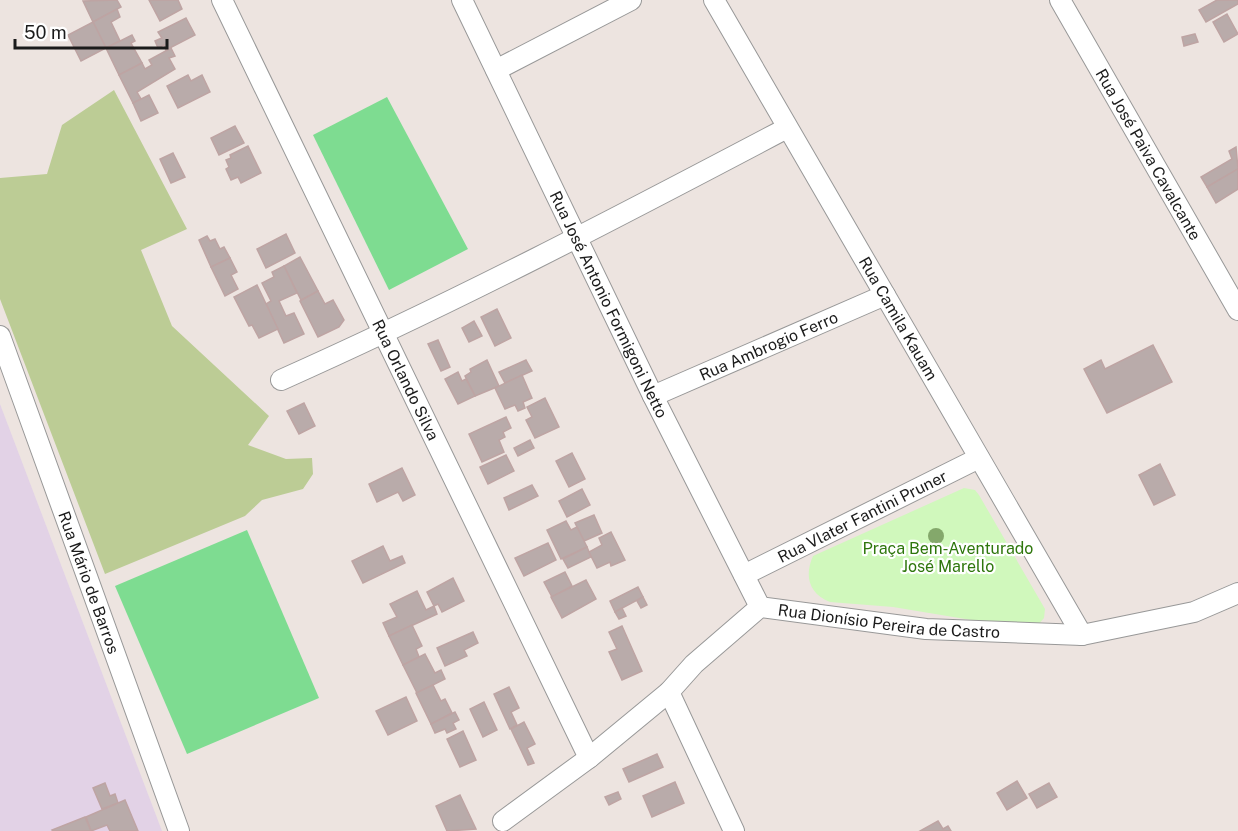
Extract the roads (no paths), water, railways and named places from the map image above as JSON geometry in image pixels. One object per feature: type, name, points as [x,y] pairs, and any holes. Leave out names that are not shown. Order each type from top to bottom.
[{"type":"street","name":"Rua Orlando Silva","points":[[222,0],[589,758]]},
{"type":"street","name":"Rua José Antonio Formigoni Netto","points":[[462,0],[653,396],[760,607]]},
{"type":"street","points":[[496,70],[631,0]]},
{"type":"street","name":"Rua Camila Kauam","points":[[714,0],[1082,635]]},
{"type":"street","name":"Rua José Paiva Cavalcante","points":[[1060,0],[1238,310]]},
{"type":"street","points":[[281,380],[384,334],[577,239],[787,128]]},
{"type":"street","name":"Rua Ambrogio Ferro","points":[[653,396],[885,294]]},
{"type":"street","name":"Rua Mário de Barros","points":[[0,336],[179,831]]},
{"type":"street","name":"Rua Vlater Fantini Pruner","points":[[744,575],[979,458]]},
{"type":"street","name":"Rua Dionísio Pereira de Castro","points":[[503,821],[589,758],[669,692],[694,664],[760,607],[926,629],[1082,635],[1194,612],[1238,593]]},
{"type":"street","points":[[669,692],[734,831]]},
{"type":"park label","name":"Praça Bem-Aventurado José Marello","points":[[948,557]]}]
